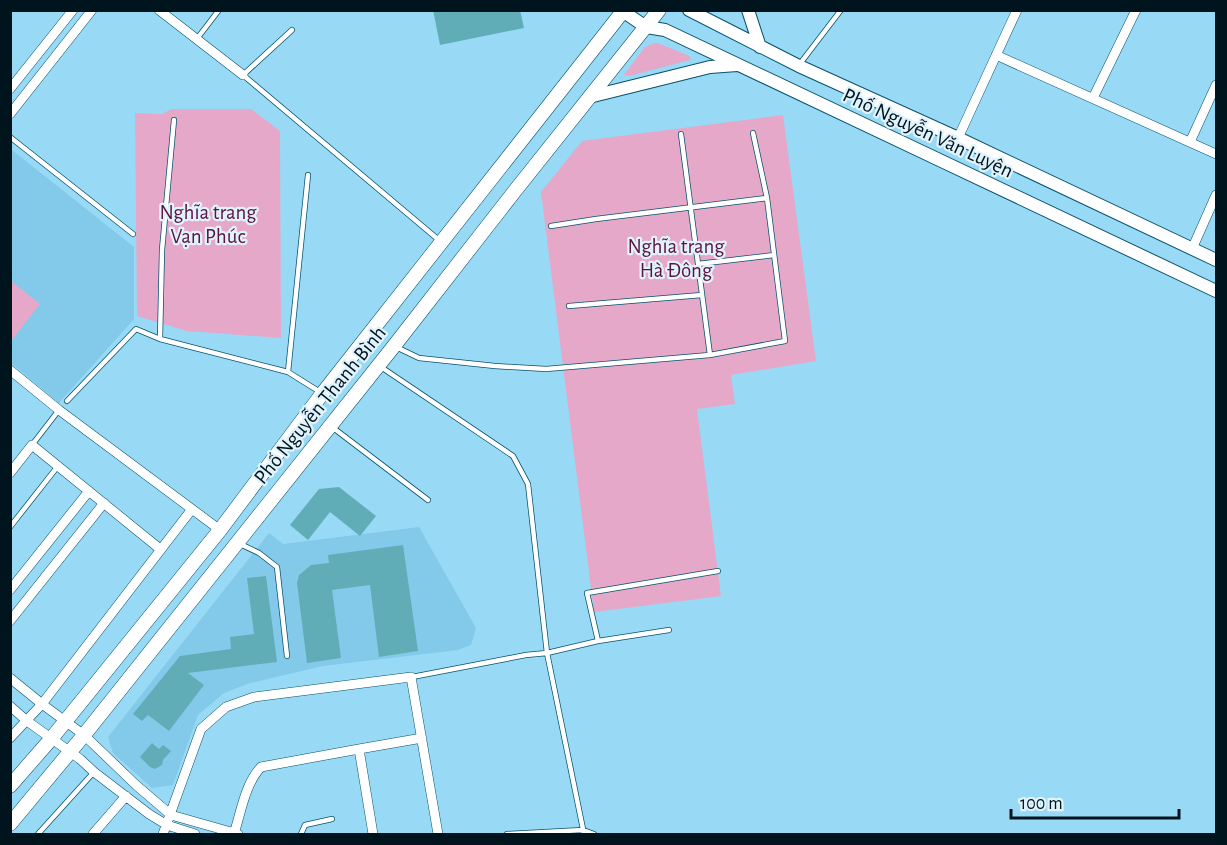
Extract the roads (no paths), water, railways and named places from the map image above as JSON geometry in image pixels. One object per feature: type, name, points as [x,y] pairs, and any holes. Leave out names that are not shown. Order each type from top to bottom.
[{"type":"main road","name":"Phố Nguyễn Thanh Bình","points":[[10,824],[84,735],[659,10]]},
{"type":"main road","name":"Phố Nguyễn Văn Luyện","points":[[689,10],[799,66],[1216,260]]},
{"type":"main road","points":[[748,10],[760,47]]},
{"type":"main road","name":"Phố Nguyễn Thanh Bình","points":[[10,786],[51,739],[220,530],[322,394],[624,11]]},
{"type":"main road","name":"Phố Nguyễn Văn Luyện","points":[[624,11],[646,27],[665,30],[1216,291]]},
{"type":"main road","points":[[589,97],[710,67],[738,65]]},
{"type":"street","points":[[10,89],[73,10]]},
{"type":"street","points":[[10,114],[92,10]]},
{"type":"street","points":[[159,10],[243,75]]},
{"type":"street","points":[[958,138],[1017,10]]},
{"type":"street","points":[[1093,98],[1136,10]]},
{"type":"street","points":[[996,55],[1216,154]]},
{"type":"street","points":[[1190,142],[1216,84]]},
{"type":"street","points":[[1192,249],[1216,195]]},
{"type":"street","points":[[12,375],[220,530]]},
{"type":"street","points":[[10,473],[32,445],[160,549]]},
{"type":"street","points":[[10,590],[89,491]]},
{"type":"street","points":[[10,621],[104,503]]},
{"type":"street","points":[[10,738],[42,704],[192,509]]},
{"type":"street","points":[[165,830],[201,729],[226,707],[254,697],[411,677],[438,834]]},
{"type":"street","points":[[10,678],[84,735],[171,815],[236,834],[245,798],[254,774],[261,767],[422,738]]},
{"type":"street","points":[[10,706],[149,814],[165,830],[195,834]]},
{"type":"street","points":[[359,749],[373,834]]},
{"type":"street","points":[[93,834],[126,796]]},
{"type":"lane","points":[[196,40],[219,10]]},
{"type":"lane","points":[[799,66],[841,10]]},
{"type":"lane","points":[[292,30],[243,75],[442,242]]},
{"type":"lane","points":[[160,339],[162,250],[174,120]]},
{"type":"lane","points":[[394,346],[419,358],[546,369],[710,355],[785,341],[767,198],[753,133]]},
{"type":"lane","points":[[681,134],[710,355]]},
{"type":"lane","points":[[10,137],[133,234]]},
{"type":"lane","points":[[288,372],[308,175]]},
{"type":"lane","points":[[551,226],[767,198]]},
{"type":"lane","points":[[698,264],[774,255]]},
{"type":"lane","points":[[569,306],[702,296]]},
{"type":"lane","points":[[67,401],[136,329],[160,339],[288,372],[322,394]]},
{"type":"lane","points":[[378,365],[513,456],[528,484],[548,653],[583,832]]},
{"type":"lane","points":[[32,445],[59,410]]},
{"type":"lane","points":[[330,426],[428,500]]},
{"type":"lane","points":[[10,527],[58,466]]},
{"type":"lane","points":[[237,542],[260,553],[277,567],[287,656]]},
{"type":"lane","points":[[598,641],[587,593],[718,571]]},
{"type":"lane","points":[[411,677],[526,655],[548,653],[598,641],[669,630]]},
{"type":"lane","points":[[38,834],[94,772]]},
{"type":"lane","points":[[302,834],[305,825],[332,819]]},
{"type":"lane","points":[[507,834],[583,832],[594,834]]},
{"type":"park label","name":"Nghĩa trang Vạn Phúc","points":[[208,224]]},
{"type":"park label","name":"Nghĩa trang Hà Đông","points":[[676,258]]}]
